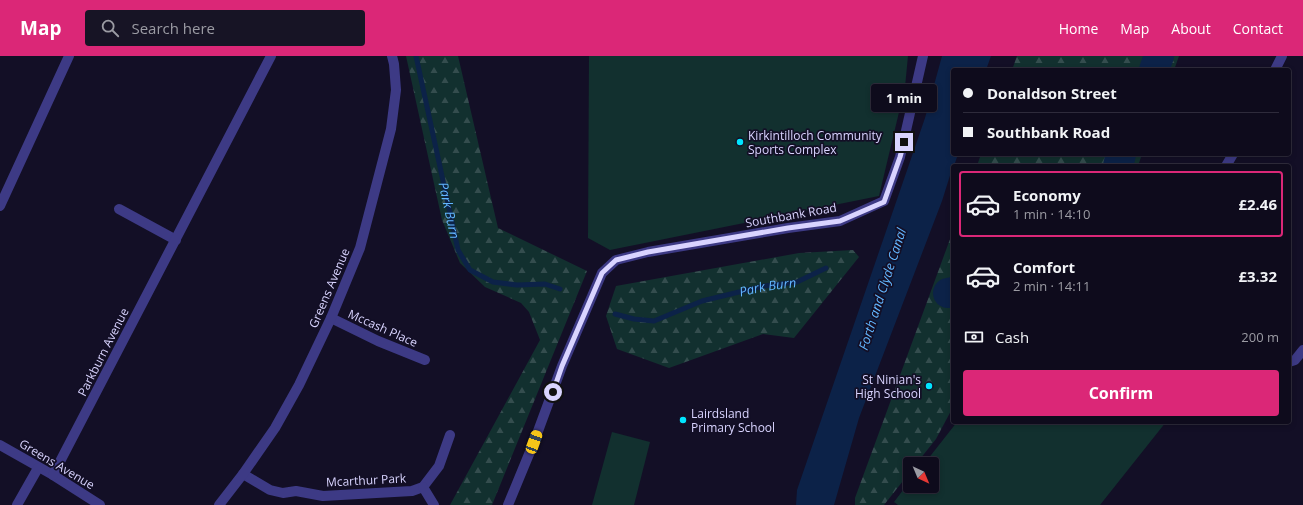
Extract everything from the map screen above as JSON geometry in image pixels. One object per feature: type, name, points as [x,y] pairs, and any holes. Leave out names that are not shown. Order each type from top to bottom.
[{"type":"street","points":[[0,206],[69,56]]},
{"type":"street","name":"Parkburn Avenue","points":[[53,475],[271,56]]},
{"type":"street","name":"Greens Avenue","points":[[219,505],[275,428],[299,385],[331,318],[360,248],[391,129],[396,90],[392,56]]},
{"type":"street","name":"Southbank Road","points":[[508,505],[534,442],[562,366],[602,273],[616,260],[648,252],[788,228],[840,221],[884,202],[900,157],[923,56]]},
{"type":"street","points":[[1276,68],[1282,56]]},
{"type":"street","points":[[119,209],[176,240]]},
{"type":"street","name":"Mccash Place","points":[[331,318],[378,341],[425,360]]},
{"type":"street","points":[[1292,361],[1303,350]]},
{"type":"street","name":"Mcarthur Park","points":[[243,474],[270,490],[283,493],[296,491],[323,496],[412,491],[423,487],[439,466],[450,435]]},
{"type":"street","name":"Greens Avenue","points":[[0,445],[38,468],[53,475],[100,505]]},
{"type":"street","points":[[17,505],[38,468]]},
{"type":"street","name":"Mcarthur Park","points":[[423,487],[434,505]]},
{"type":"green space","points":[[406,56],[458,56],[498,228],[587,271],[492,505],[450,505],[540,340],[529,312],[521,303],[485,287],[460,263],[442,220]]},
{"type":"green space","name":"Kirkintilloch Community Sports Complex","points":[[589,56],[908,56],[905,87],[879,196],[610,250],[588,238]]},
{"type":"green space","points":[[1017,56],[1179,56],[1175,68],[1013,68]]},
{"type":"green space","points":[[980,156],[1141,156],[1139,164],[978,164]]},
{"type":"green space","points":[[951,236],[951,411],[936,439],[922,457],[903,457],[903,481],[884,505],[855,505],[855,498]]},
{"type":"green space","points":[[853,250],[859,257],[794,338],[763,334],[669,368],[617,349],[606,316],[616,286],[799,253]]},
{"type":"green space","points":[[955,424],[1164,424],[1100,505],[898,505],[894,502],[903,490],[903,493],[939,493],[939,457],[930,457]]},
{"type":"green space","points":[[612,432],[650,442],[634,505],[592,505]]},
{"type":"water","name":"Forth and Clyde Canal","points":[[942,56],[991,56],[987,68],[951,68],[951,156],[957,156],[955,164],[951,164],[951,172],[942,201],[859,418],[834,505],[796,505],[797,490],[925,118]]},
{"type":"waterway","name":"Park Burn","points":[[416,56],[458,250],[470,270],[493,282],[517,285],[545,284],[560,289]]},
{"type":"waterway","name":"Park Burn","points":[[1155,68],[1159,56]]},
{"type":"waterway","name":"Park Burn","points":[[1118,164],[1120,156]]},
{"type":"waterway","name":"Park Burn","points":[[615,314],[634,319],[654,321],[702,301],[764,286],[797,282],[826,268]]},
{"type":"place","name":"Kirkintilloch Community Sports Complex","points":[[740,142]]},
{"type":"place","name":"St Ninian's High School","points":[[929,386]]},
{"type":"place","name":"Lairdsland Primary School","points":[[683,420]]},
{"type":"route","points":[[553,392],[562,366],[602,273],[616,260],[648,252],[788,228],[840,221],[884,202],[904,142]]}]
